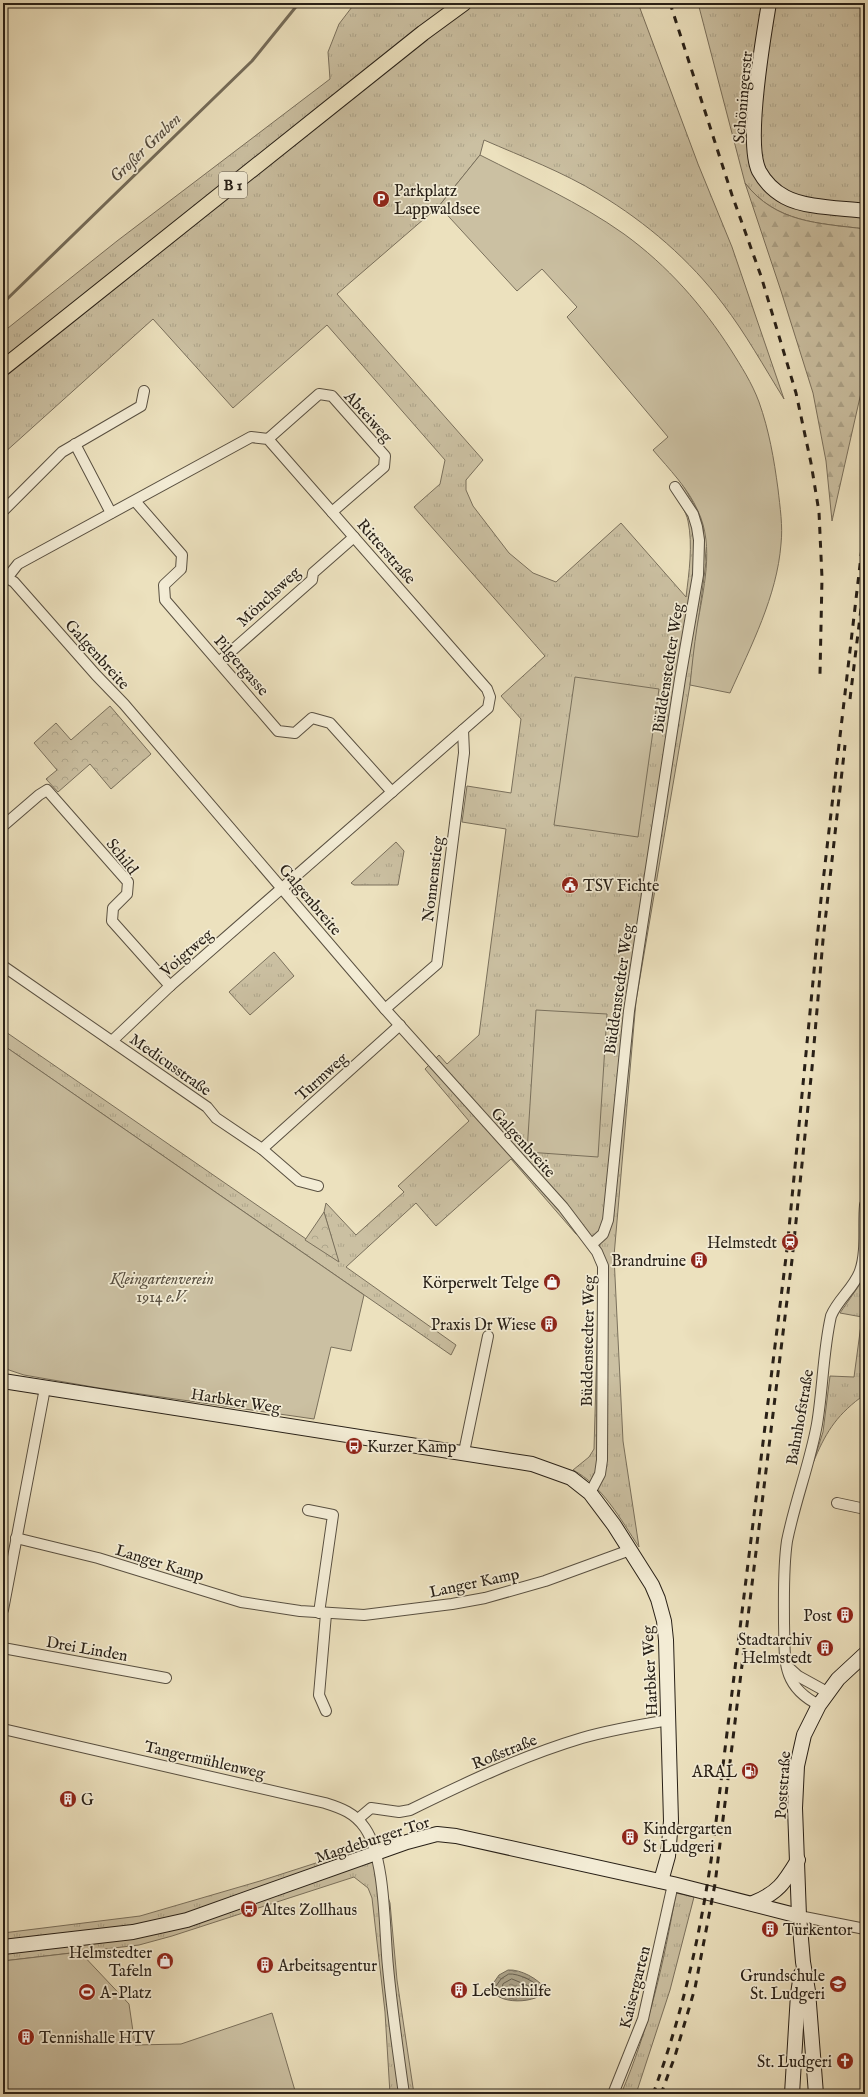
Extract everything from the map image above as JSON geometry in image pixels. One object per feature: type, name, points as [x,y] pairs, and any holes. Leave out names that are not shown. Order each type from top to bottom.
[{"type":"main road","name":"B 1","points":[[3,368],[423,33],[464,3]]},
{"type":"main road","name":"Schöningerstr","points":[[769,3],[754,114],[753,149],[759,171],[766,182],[786,197],[820,206],[865,211]]},
{"type":"main road","name":"Harbker Weg","points":[[3,1380],[45,1388],[464,1452],[532,1464],[571,1478],[590,1493],[614,1525],[652,1585],[664,1621],[669,1720],[671,1821],[667,1883]]},
{"type":"main road","name":"Poststraße","points":[[802,1962],[795,1808],[797,1766],[804,1735],[819,1705],[838,1678],[865,1654]]},
{"type":"main road","name":"Magdeburger Tor","points":[[3,1947],[134,1932],[173,1924],[376,1853],[437,1834],[456,1836],[667,1883],[753,1903],[799,1916]]},
{"type":"main road","points":[[753,1903],[769,1897],[781,1887],[798,1860]]},
{"type":"main road","points":[[792,2094],[798,1994],[802,1962]]},
{"type":"main road","points":[[802,1962],[808,1991],[816,2094]]},
{"type":"street","points":[[3,511],[62,452],[141,406],[144,391]]},
{"type":"street","name":"Abteiweg","points":[[268,439],[319,394],[332,396],[385,456],[384,467],[332,512]]},
{"type":"street","points":[[4,576],[18,564],[251,437],[268,439]]},
{"type":"street","name":"Ritterstraße","points":[[268,439],[487,688],[490,697],[488,708],[282,888]]},
{"type":"street","points":[[75,444],[111,513]]},
{"type":"street","name":"Büddenstedter Weg","points":[[590,1493],[600,1474],[602,1460],[603,1270],[601,1259],[592,1244],[603,1234],[608,1220],[629,1011],[680,679],[698,575],[699,540],[697,527],[693,514],[675,487]]},
{"type":"street","name":"Pilgergasse","points":[[135,501],[182,555],[181,569],[164,585],[165,600],[278,731],[295,733],[312,718],[330,723],[392,792]]},
{"type":"street","name":"Mönchsweg","points":[[219,662],[312,580],[313,573],[354,537]]},
{"type":"street","name":"Galgenbreite","points":[[4,576],[21,590],[96,676],[124,704],[385,1009],[482,1119],[563,1207],[592,1244]]},
{"type":"street","name":"Nonnenstieg","points":[[385,1009],[437,964],[464,753],[463,730]]},
{"type":"street","name":"Schild","points":[[3,826],[39,794],[47,790],[128,882],[127,894],[113,908],[112,921],[170,986]]},
{"type":"street","name":"Voigtweg","points":[[112,1041],[170,986],[282,888]]},
{"type":"street","name":"Medicusstraße","points":[[3,966],[207,1107],[216,1118],[262,1149],[299,1181],[318,1186]]},
{"type":"street","name":"Turmweg","points":[[262,1149],[400,1025]]},
{"type":"street","name":"Bahnhofstraße","points":[[819,1705],[806,1697],[792,1683],[787,1666],[785,1648],[783,1584],[787,1542],[814,1440],[831,1316],[839,1301],[856,1279],[863,1262],[865,1205]]},
{"type":"street","points":[[464,1452],[488,1336]]},
{"type":"street","points":[[3,1610],[45,1388]]},
{"type":"street","points":[[837,1503],[865,1509]]},
{"type":"street","points":[[308,1510],[333,1515],[323,1613],[319,1695],[326,1711]]},
{"type":"street","name":"Langer Kamp","points":[[16,1538],[98,1558],[241,1602],[323,1613],[364,1615],[420,1609],[478,1599],[545,1581],[630,1550]]},
{"type":"street","name":"Drei Linden","points":[[3,1648],[166,1678]]},
{"type":"street","points":[[787,1666],[798,1676],[827,1692]]},
{"type":"street","name":"Roßstraße","points":[[358,1819],[372,1808],[399,1812],[410,1810],[449,1791],[542,1751],[583,1738],[626,1727],[669,1720]]},
{"type":"street","name":"Tangermühlenweg","points":[[3,1729],[325,1803],[342,1808],[358,1819],[365,1828],[376,1853],[388,1968],[404,2094]]},
{"type":"street","name":"Kaisergarten","points":[[613,2094],[643,2019],[667,1883]]},
{"type":"street","points":[[799,1916],[865,1929]]},
{"type":"green space","points":[[355,3],[638,3],[698,164],[732,247],[784,399],[747,339],[723,304],[696,272],[667,243],[617,205],[585,186],[543,165],[484,140],[480,155],[439,206],[337,294],[483,460],[466,480],[466,490],[473,506],[509,553],[533,573],[556,582],[621,523],[686,597],[690,559],[688,521],[686,514],[674,494],[683,485],[698,511],[703,525],[706,562],[690,685],[636,1001],[614,1256],[623,1441],[639,1547],[602,1494],[573,1470],[589,1457],[594,1449],[600,1238],[576,1234],[511,1159],[436,1226],[416,1203],[346,1267],[456,1345],[451,1355],[3,1045],[3,1030],[338,1261],[324,1212],[326,1203],[356,1235],[404,1192],[398,1186],[469,1121],[425,1069],[439,1055],[447,1064],[479,1035],[506,829],[462,822],[467,786],[511,793],[521,719],[501,696],[545,656],[414,507],[440,484],[445,460],[327,325],[233,408],[153,319],[3,454],[3,332],[117,241],[330,79],[328,52],[339,24]]},
{"type":"green space","points":[[698,3],[865,3],[865,229],[831,225],[799,219],[784,214],[757,196],[745,183]]},
{"type":"green space","points":[[480,155],[554,192],[607,222],[640,246],[670,273],[708,317],[731,350],[753,388],[763,413],[773,456],[782,537],[779,563],[769,602],[730,693],[690,685],[706,569],[706,539],[698,511],[689,494],[653,450],[668,437],[567,317],[577,307],[542,269],[517,291],[439,206]]},
{"type":"green space","points":[[745,183],[757,196],[784,214],[799,219],[831,225],[865,229],[865,375],[832,521],[826,461],[813,393]]},
{"type":"green space","points":[[575,677],[659,689],[638,837],[554,825]]},
{"type":"green space","points":[[110,706],[151,754],[111,789],[90,764],[58,792],[46,779],[57,770],[34,743],[56,723],[71,740]]},
{"type":"green space","points":[[396,842],[404,851],[398,885],[354,885],[351,883]]},
{"type":"green space","points":[[274,952],[294,976],[250,1015],[229,992]]},
{"type":"green space","points":[[536,1010],[607,1014],[598,1157],[527,1152]]},
{"type":"green space","name":"Kleingartenverein 1914 e.V.","points":[[3,1045],[364,1295],[351,1351],[331,1347],[314,1419],[99,1388],[24,1375],[3,1368]]},
{"type":"green space","points":[[324,1212],[339,1262],[305,1240]]},
{"type":"green space","points":[[865,1271],[865,1371],[860,1373],[860,1398],[837,1419],[822,1443],[813,1463],[823,1432],[830,1376],[854,1377],[862,1317],[840,1313],[858,1287]]},
{"type":"green space","points":[[378,1843],[387,1896],[390,1903],[397,1980],[414,2094],[390,2094],[385,2012],[372,1898],[368,1888],[354,1877],[172,1936],[139,1945],[3,1961],[3,1933],[140,1916],[260,1881]]},
{"type":"green space","points":[[676,1893],[694,1897],[670,1990],[636,2094],[621,2094],[648,2020],[661,1970]]},
{"type":"green space","points":[[80,1952],[129,2004],[135,2045],[181,2044],[272,2013],[296,2094],[3,2094],[3,1961]]},
{"type":"water","points":[[508,1970],[518,1971],[529,1975],[546,1989],[536,1998],[527,2000],[517,2001],[499,1997],[494,1992],[492,1985],[499,1975]]},
{"type":"waterway","name":"Großer Graben","points":[[3,303],[252,61],[299,3]]},
{"type":"railway","points":[[670,3],[732,195],[761,276],[796,393],[811,463],[819,512],[822,578],[820,674]]},
{"type":"railway","points":[[653,2094],[673,2035],[689,1976],[702,1915],[712,1854],[787,1249],[821,899],[865,522]]},
{"type":"railway","points":[[850,699],[865,576]]},
{"type":"railway","points":[[661,2094],[675,2056],[695,1988],[715,1884],[792,1260],[812,1068],[823,940],[845,745]]},
{"type":"place","name":"Parkplatz Lappwaldsee","points":[[381,199]]},
{"type":"place","name":"TSV Fichte","points":[[570,885]]},
{"type":"place","name":"Helmstedt","points":[[790,1242]]},
{"type":"place","name":"Brandruine","points":[[699,1260]]},
{"type":"place","name":"Körperwelt Telge","points":[[552,1282]]},
{"type":"place","name":"Praxis Dr Wiese","points":[[549,1324]]},
{"type":"place","name":"Kurzer Kamp","points":[[354,1446]]},
{"type":"place","name":"Post","points":[[845,1615]]},
{"type":"place","name":"Stadtarchiv Helmstedt","points":[[825,1648]]},
{"type":"place","name":"ARAL","points":[[750,1771]]},
{"type":"place","name":"G","points":[[68,1799]]},
{"type":"place","name":"Kindergarten St Ludgeri","points":[[630,1837]]},
{"type":"place","name":"Altes Zollhaus","points":[[249,1909]]},
{"type":"place","name":"Türkentor","points":[[770,1929]]},
{"type":"place","name":"Helmstedter Tafeln","points":[[165,1961]]},
{"type":"place","name":"Arbeitsagentur","points":[[265,1965]]},
{"type":"place","name":"Grundschule St. Ludgeri","points":[[838,1984]]},
{"type":"place","name":"Lebenshilfe","points":[[459,1990]]},
{"type":"place","name":"A-Platz","points":[[87,1992]]},
{"type":"place","name":"Tennishalle HTV","points":[[26,2037]]},
{"type":"place","name":"St. Ludgeri","points":[[845,2061]]}]
